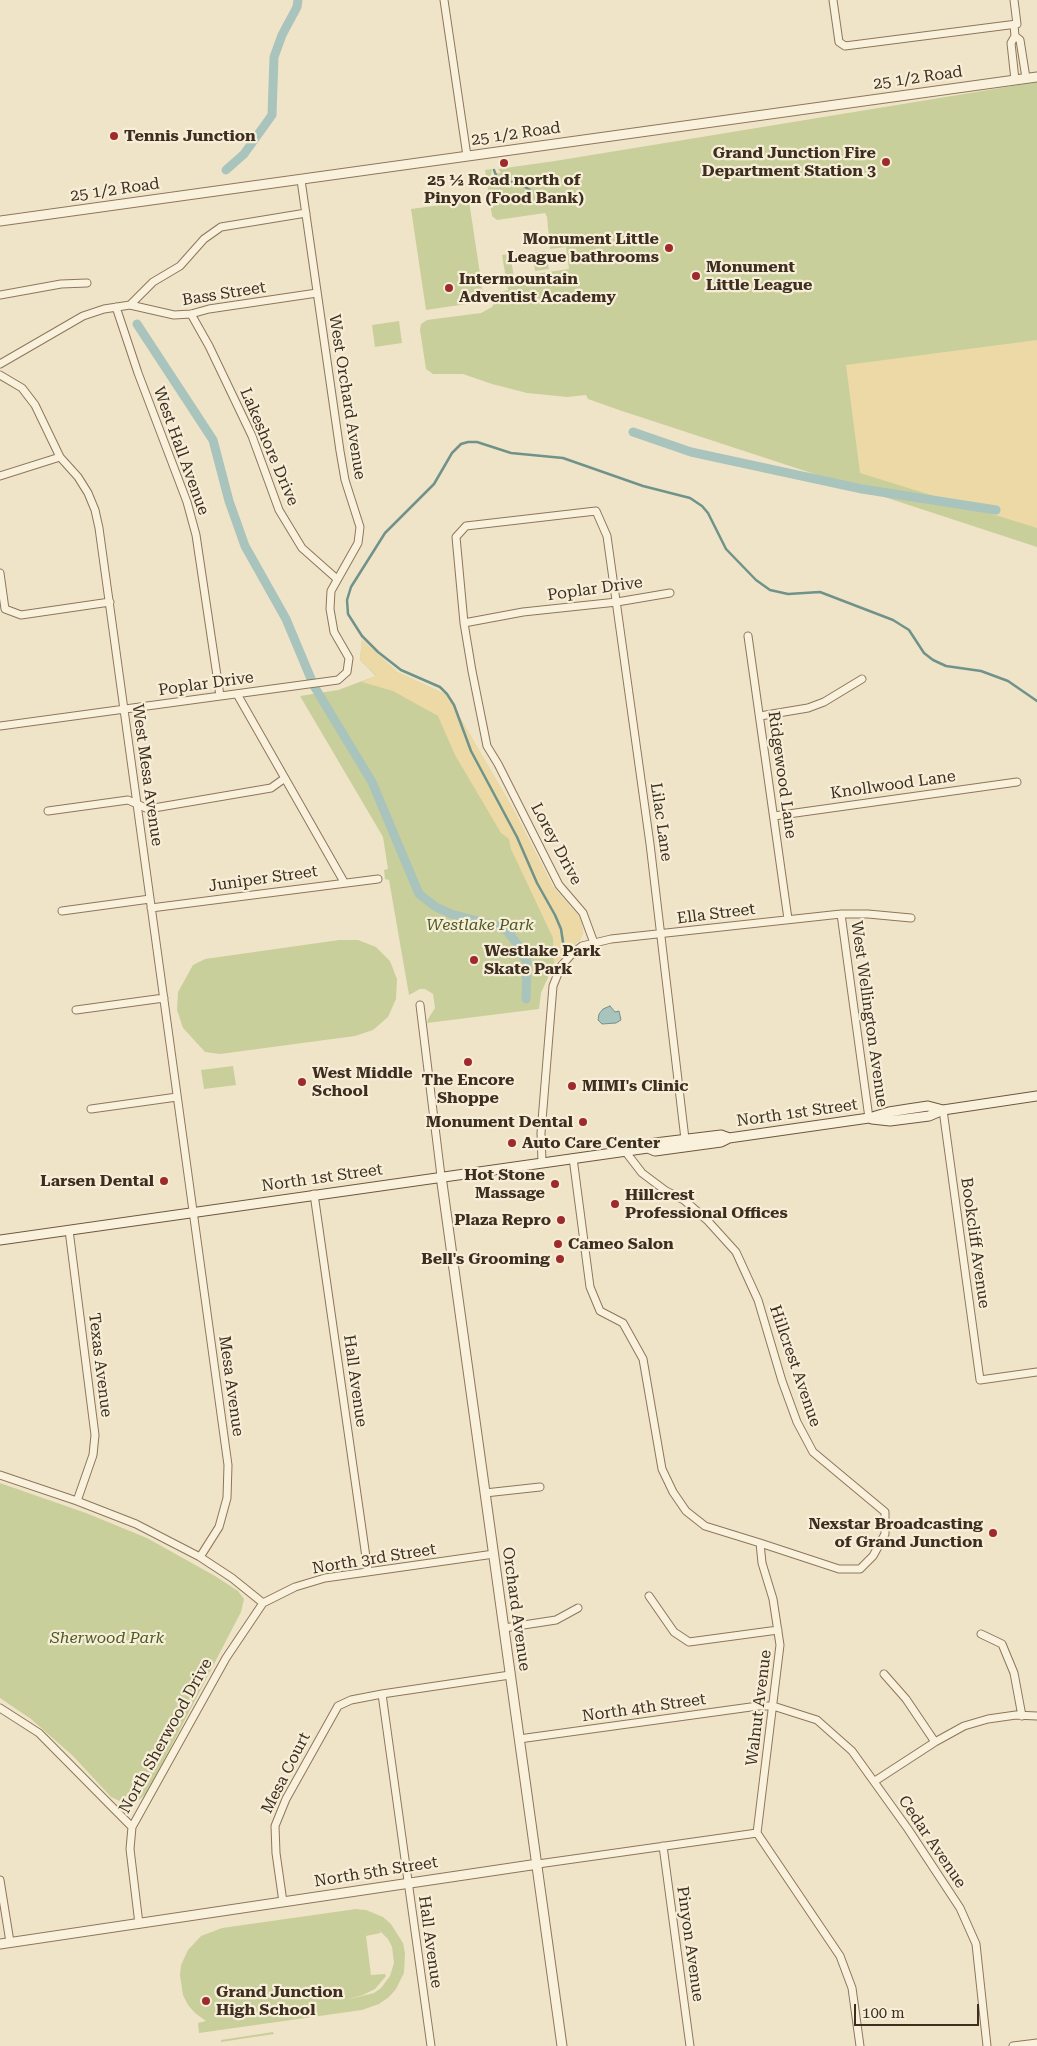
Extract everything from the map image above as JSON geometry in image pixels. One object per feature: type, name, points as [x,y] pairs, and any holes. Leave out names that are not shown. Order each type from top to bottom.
[{"type":"street","points":[[444,0],[467,156]]},
{"type":"street","points":[[833,0],[839,42],[845,46],[1014,25]]},
{"type":"street","points":[[1014,0],[1017,24],[1014,25],[1015,36],[1011,44],[1015,80]]},
{"type":"street","points":[[1015,36],[1020,40],[1026,78]]},
{"type":"street","name":"25 1/2 Road","points":[[0,221],[1037,76]]},
{"type":"street","name":"West Orchard Avenue","points":[[301,180],[341,461],[360,527],[358,543],[331,591],[330,609],[334,632],[349,658],[347,672],[338,680],[326,682]]},
{"type":"street","points":[[130,306],[153,282],[180,266],[204,240],[221,227],[306,213]]},
{"type":"street","points":[[0,295],[61,284],[87,284]]},
{"type":"street","name":"Bass Street","points":[[0,364],[83,316],[104,309],[130,306],[174,315],[191,314],[209,309],[317,293]]},
{"type":"street","name":"West Hall Avenue","points":[[116,307],[138,373],[187,502],[196,535],[220,696]]},
{"type":"street","name":"Lakeshore Drive","points":[[191,314],[209,346],[252,436],[279,510],[302,548],[337,578]]},
{"type":"street","name":"West Mesa Avenue","points":[[0,375],[22,388],[35,406],[60,457],[78,477],[88,493],[95,510],[110,602],[192,1212]]},
{"type":"street","points":[[0,476],[60,457]]},
{"type":"street","name":"Lorey Drive","points":[[594,943],[583,913],[559,884],[487,746],[464,623],[456,537],[466,526],[596,511]]},
{"type":"street","name":"Lilac Lane","points":[[596,511],[607,536],[617,602],[661,934],[685,1139]]},
{"type":"street","points":[[0,573],[5,609],[21,615],[110,602]]},
{"type":"street","name":"Poplar Drive","points":[[464,623],[523,612],[617,602],[670,592]]},
{"type":"street","name":"Ridgewood Lane","points":[[748,636],[788,919]]},
{"type":"street","points":[[760,716],[808,708],[824,702],[862,679]]},
{"type":"street","name":"Poplar Drive","points":[[0,726],[326,682]]},
{"type":"street","points":[[237,694],[344,882]]},
{"type":"street","points":[[48,810],[128,800],[148,809],[271,788],[285,778]]},
{"type":"street","name":"Knollwood Lane","points":[[774,816],[1017,782]]},
{"type":"street","name":"Juniper Street","points":[[151,908],[378,878]]},
{"type":"street","points":[[62,911],[150,899]]},
{"type":"street","name":"Ella Street","points":[[594,943],[841,914],[868,914],[911,918]]},
{"type":"street","name":"West Wellington Avenue","points":[[841,914],[869,1118]]},
{"type":"street","points":[[542,1162],[541,1133],[553,986],[561,966],[570,956],[582,946],[594,943]]},
{"type":"street","points":[[76,1010],[164,998]]},
{"type":"street","points":[[420,1005],[442,1176]]},
{"type":"street","name":"North 1st Street","points":[[0,1240],[542,1162],[648,1148],[655,1151],[721,1142],[729,1138],[869,1118],[890,1121],[929,1116],[943,1110],[1037,1096]]},
{"type":"street","points":[[91,1109],[177,1097]]},
{"type":"street","name":"Bookcliff Avenue","points":[[943,1110],[980,1380],[1037,1372]]},
{"type":"street","name":"North 1st Street","points":[[648,1148],[654,1143],[685,1139],[721,1135],[729,1138]]},
{"type":"street","name":"Hillcrest Avenue","points":[[625,1151],[642,1173],[666,1191],[684,1200],[707,1220],[736,1252],[758,1300],[782,1381],[797,1422],[813,1452],[885,1512],[885,1534],[873,1556],[860,1568],[839,1569],[760,1543]]},
{"type":"street","points":[[573,1158],[590,1287],[600,1311],[623,1323],[643,1359],[662,1469],[669,1484],[686,1511],[705,1526],[760,1543]]},
{"type":"street","name":"Orchard Avenue","points":[[442,1176],[562,2046]]},
{"type":"street","name":"Hall Avenue","points":[[314,1194],[368,1571]]},
{"type":"street","name":"Mesa Avenue","points":[[192,1212],[228,1465],[227,1498],[219,1527],[200,1558]]},
{"type":"street","name":"Texas Avenue","points":[[68,1230],[95,1435],[93,1455],[77,1501]]},
{"type":"street","points":[[0,1475],[77,1501],[136,1524],[200,1558],[232,1578],[263,1603]]},
{"type":"street","points":[[485,1493],[540,1487]]},
{"type":"street","name":"Walnut Avenue","points":[[757,1833],[780,1645],[773,1599],[762,1563],[760,1543]]},
{"type":"street","name":"North 3rd Street","points":[[263,1603],[295,1587],[325,1578],[494,1554]]},
{"type":"street","points":[[649,1596],[674,1632],[689,1642],[778,1630]]},
{"type":"street","name":"North Sherwood Drive","points":[[139,1924],[130,1849],[132,1827],[226,1658],[263,1603]]},
{"type":"street","points":[[504,1628],[556,1620],[578,1608]]},
{"type":"street","points":[[981,1634],[1002,1644],[1014,1673],[1022,1716]]},
{"type":"street","points":[[884,1674],[906,1699],[935,1742]]},
{"type":"street","points":[[382,1694],[510,1675]]},
{"type":"street","name":"Hall Avenue","points":[[382,1694],[431,2046]]},
{"type":"street","name":"Mesa Court","points":[[283,1902],[276,1853],[275,1826],[286,1799],[338,1706],[352,1700],[382,1694]]},
{"type":"street","name":"North 4th Street","points":[[519,1739],[758,1706],[773,1706]]},
{"type":"street","name":"Cedar Avenue","points":[[773,1706],[817,1720],[852,1751],[875,1781],[960,1908],[976,1944],[987,2046]]},
{"type":"street","points":[[0,1708],[39,1733],[132,1827]]},
{"type":"street","points":[[875,1781],[935,1742],[964,1726],[988,1719],[1037,1716]]},
{"type":"street","points":[[757,1833],[840,1956],[852,1988],[860,2046]]},
{"type":"street","name":"North 5th Street","points":[[0,1944],[757,1833]]},
{"type":"street","name":"Pinyon Avenue","points":[[663,1846],[690,2046]]},
{"type":"street","points":[[0,1880],[10,1942]]},
{"type":"street","points":[[1013,2046],[1037,2043]]},
{"type":"green space","points":[[1037,82],[1037,547],[619,410],[588,399],[586,395],[567,397],[527,393],[463,374],[433,374],[426,369],[420,330],[421,324],[427,320],[481,313],[492,307],[497,293],[508,290],[502,255],[510,254],[514,277],[569,269],[566,247],[550,249],[545,213],[497,220],[492,216],[485,170],[492,169],[491,175],[494,178],[522,186],[530,191],[525,185],[498,177],[496,173],[501,173],[498,169]]},
{"type":"green space","points":[[469,201],[484,300],[426,310],[411,209]]},
{"type":"green space","points":[[546,251],[549,269],[535,271],[532,253]]},
{"type":"green space","points":[[399,321],[402,343],[375,347],[372,325]]},
{"type":"green space","name":"Westlake Park","points":[[362,640],[397,672],[447,695],[513,809],[553,887],[581,919],[583,933],[580,940],[554,964],[541,993],[539,1009],[427,1023],[435,1008],[433,994],[425,989],[420,989],[409,995],[389,880],[385,879],[384,870],[388,869],[383,837],[300,696],[338,690],[376,676],[360,660]]},
{"type":"green space","points":[[339,940],[358,940],[376,947],[390,961],[397,979],[396,999],[388,1017],[373,1030],[355,1036],[220,1054],[205,1052],[183,1028],[177,1010],[178,992],[193,965],[205,959]]},
{"type":"green space","points":[[233,1066],[236,1085],[204,1089],[201,1070]]},
{"type":"green space","name":"Sherwood Park","points":[[0,1483],[86,1513],[147,1538],[215,1576],[238,1591],[244,1599],[241,1612],[147,1793],[138,1801],[122,1802],[111,1797],[73,1756],[31,1719],[0,1698]]},
{"type":"green space","points":[[356,1909],[366,1910],[383,1917],[391,1924],[403,1943],[405,1953],[404,1973],[396,1989],[389,1997],[379,2004],[362,2010],[199,2033],[198,2023],[206,2021],[195,2013],[183,1995],[180,1975],[181,1965],[188,1950],[201,1936],[222,1928]],"holes":[[[378,1929],[388,1939],[392,1947],[394,1963],[390,1976],[381,1988],[374,1993],[345,2000],[363,1995],[375,1989],[386,1976],[385,1974],[371,1975],[366,1936],[381,1933]]]},
{"type":"green space","points":[[273,2032],[274,2034],[221,2042],[221,2040]]},
{"type":"sand","points":[[1037,340],[1037,528],[860,473],[846,365]]},
{"type":"sand","points":[[362,640],[397,672],[447,695],[513,809],[553,887],[581,919],[583,933],[580,940],[554,964],[553,938],[511,849],[509,839],[501,833],[455,755],[438,716],[393,691],[362,682],[376,675],[360,660]]},
{"type":"water","points":[[610,1006],[615,1012],[619,1011],[621,1020],[616,1023],[602,1024],[598,1020],[599,1014],[603,1009]]},
{"type":"waterway","points":[[226,170],[244,154],[272,115],[274,57],[282,35],[297,7],[298,0]]},
{"type":"waterway","points":[[494,170],[497,178],[522,185],[530,190]]},
{"type":"waterway","points":[[137,324],[213,440],[229,501],[245,546],[286,619],[314,686],[372,782],[419,894],[436,907],[451,914],[497,926],[507,931],[519,946],[527,963],[526,999]]},
{"type":"waterway","points":[[633,432],[691,452],[862,489],[996,510]]},
{"type":"waterway","points":[[563,942],[561,929],[555,915],[537,883],[517,837],[471,751],[454,705],[447,694],[440,687],[401,670],[378,652],[362,636],[348,614],[347,600],[351,587],[385,533],[434,484],[452,453],[461,444],[477,442],[511,453],[563,458],[643,486],[690,498],[702,506],[708,513],[726,549],[756,580],[770,590],[788,594],[820,592],[893,620],[909,630],[924,653],[933,660],[946,666],[981,671],[1008,681],[1037,701]]},
{"type":"place","name":"Tennis Junction","points":[[114,136]]},
{"type":"place","name":"Grand Junction Fire Department Station 3","points":[[886,162]]},
{"type":"place","name":"25 ½ Road north of Pinyon (Food Bank)","points":[[504,163]]},
{"type":"place","name":"Monument Little League bathrooms","points":[[669,248]]},
{"type":"place","name":"Monument Little League","points":[[696,276]]},
{"type":"place","name":"Intermountain Adventist Academy","points":[[449,288]]},
{"type":"place","name":"Westlake Park Skate Park","points":[[474,960]]},
{"type":"place","name":"The Encore Shoppe","points":[[468,1062]]},
{"type":"place","name":"West Middle School","points":[[302,1082]]},
{"type":"place","name":"MIMI's Clinic","points":[[572,1086]]},
{"type":"place","name":"Monument Dental","points":[[583,1122]]},
{"type":"place","name":"Auto Care Center","points":[[512,1143]]},
{"type":"place","name":"Larsen Dental","points":[[164,1181]]},
{"type":"place","name":"Hot Stone Massage","points":[[555,1184]]},
{"type":"place","name":"Hillcrest Professional Offices","points":[[615,1204]]},
{"type":"place","name":"Plaza Repro","points":[[561,1220]]},
{"type":"place","name":"Cameo Salon","points":[[558,1244]]},
{"type":"place","name":"Bell's Grooming","points":[[560,1259]]},
{"type":"place","name":"Nexstar Broadcasting of Grand Junction","points":[[993,1533]]},
{"type":"place","name":"Grand Junction High School","points":[[206,2001]]}]
